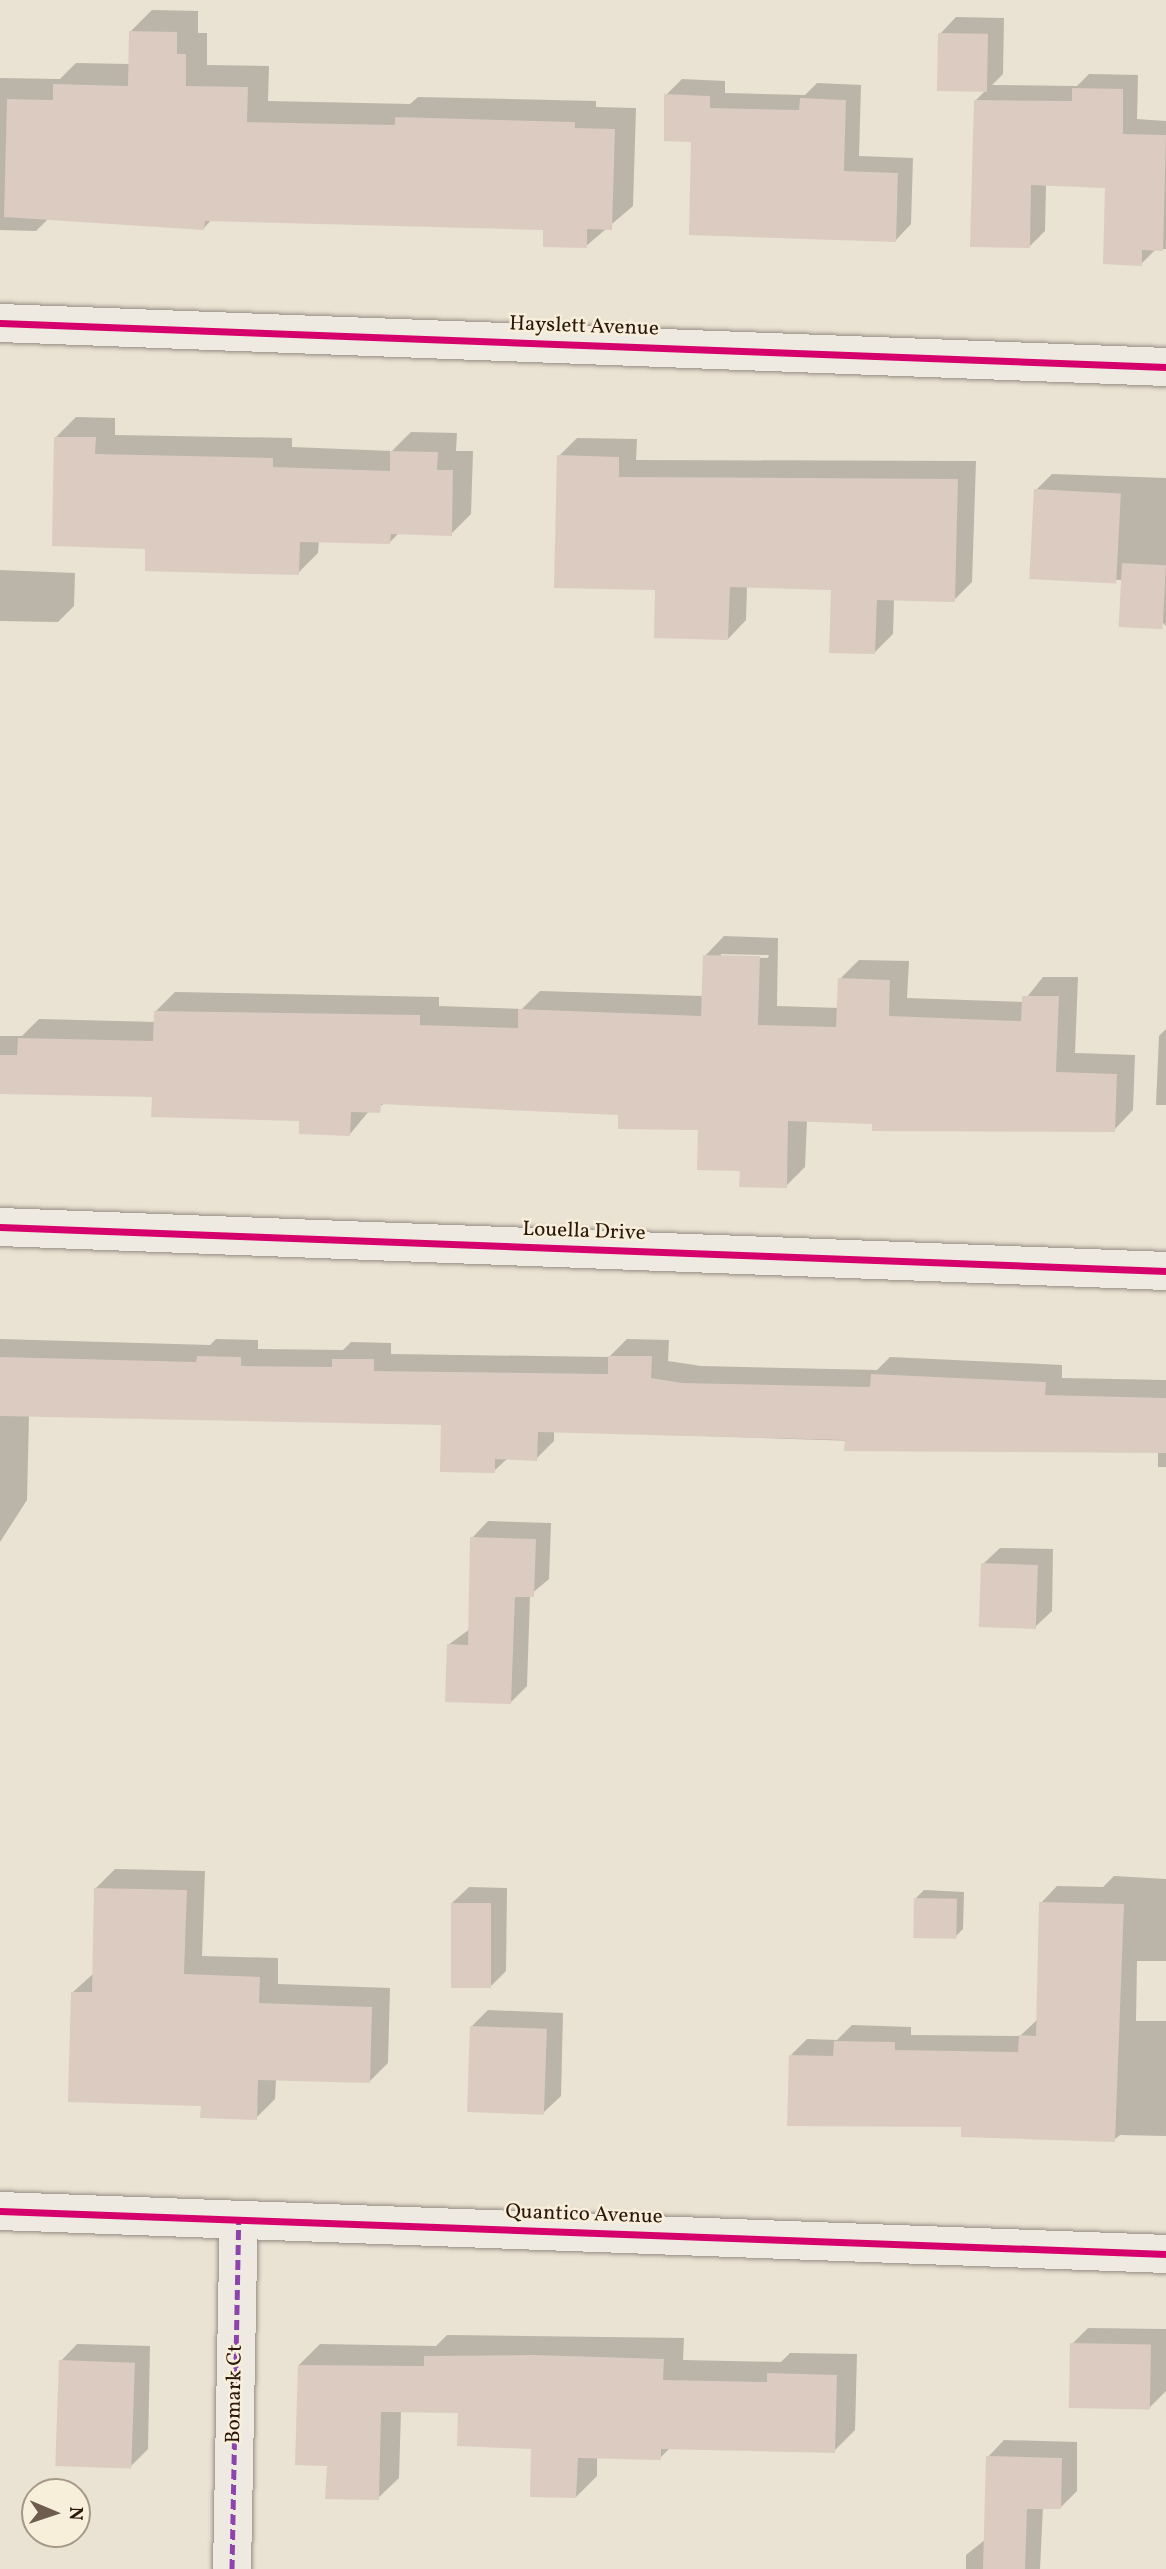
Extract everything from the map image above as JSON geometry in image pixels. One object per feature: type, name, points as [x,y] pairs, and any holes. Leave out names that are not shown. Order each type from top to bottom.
[{"type":"street","name":"Hayslett Avenue","points":[[0,323],[1166,367]]},
{"type":"street","name":"Louella Drive","points":[[0,1227],[1166,1271]]},
{"type":"street","name":"Quantico Avenue","points":[[0,2211],[1166,2254]]},
{"type":"street","name":"Bomark Ct","points":[[232,2569],[239,2220]]},
{"type":"building","points":[[129,31],[177,32],[177,54],[186,54],[186,86],[248,87],[247,122],[395,125],[395,117],[575,122],[575,128],[615,129],[612,230],[587,229],[587,248],[543,247],[543,230],[205,221],[204,230],[4,217],[7,99],[53,100],[53,84],[128,86]]},
{"type":"building","points":[[938,33],[988,34],[987,92],[937,91]]},
{"type":"building","points":[[1072,88],[1123,89],[1123,134],[1166,135],[1163,251],[1142,250],[1142,266],[1103,264],[1105,188],[1031,185],[1030,248],[970,247],[974,100],[1072,101]]},
{"type":"building","points":[[664,94],[710,96],[710,108],[799,110],[800,98],[846,100],[844,171],[898,173],[896,242],[689,235],[691,142],[664,141]]},
{"type":"building","points":[[54,437],[96,437],[95,454],[273,458],[273,467],[390,471],[390,451],[438,452],[437,470],[453,470],[452,536],[391,534],[390,544],[300,542],[299,575],[145,571],[145,549],[52,546]]},
{"type":"building","points":[[557,455],[619,457],[619,477],[958,479],[955,602],[877,600],[875,654],[829,653],[831,590],[730,587],[728,640],[654,638],[655,590],[554,588]]},
{"type":"building","points":[[1034,489],[1121,494],[1116,583],[1029,579]]},
{"type":"building","points":[[1122,563],[1166,565],[1163,629],[1119,627]]},
{"type":"building","points":[[703,955],[760,956],[758,1025],[836,1027],[838,978],[890,980],[889,1016],[1021,1021],[1022,996],[1059,996],[1056,1072],[1117,1074],[1115,1132],[872,1131],[872,1124],[788,1121],[787,1188],[739,1187],[740,1171],[697,1170],[698,1130],[618,1129],[618,1115],[381,1104],[380,1113],[351,1112],[350,1136],[299,1134],[299,1121],[151,1117],[152,1097],[0,1094],[0,1055],[17,1055],[18,1038],[153,1041],[154,1011],[420,1015],[420,1025],[518,1028],[518,1009],[701,1016]]},
{"type":"building","points":[[197,1356],[241,1357],[241,1366],[332,1367],[332,1359],[374,1359],[374,1371],[608,1374],[608,1356],[652,1356],[651,1378],[682,1383],[870,1387],[871,1374],[1046,1382],[1045,1395],[1166,1398],[1166,1453],[844,1451],[845,1440],[538,1432],[537,1461],[495,1459],[495,1473],[440,1472],[441,1425],[0,1416],[0,1357],[196,1362]]},
{"type":"building","points":[[470,1537],[536,1539],[534,1597],[515,1597],[511,1704],[445,1702],[447,1644],[468,1645]]},
{"type":"building","points":[[981,1563],[1038,1565],[1036,1629],[979,1627]]},
{"type":"building","points":[[94,1888],[187,1890],[184,1974],[260,1977],[259,2003],[372,2007],[370,2083],[258,2080],[257,2120],[200,2118],[201,2106],[68,2102],[71,1992],[92,1992]]},
{"type":"building","points":[[914,1898],[957,1899],[956,1939],[913,1938]]},
{"type":"building","points":[[1039,1902],[1124,1904],[1115,2142],[961,2137],[961,2127],[787,2126],[789,2055],[833,2056],[834,2041],[895,2042],[895,2050],[1018,2052],[1019,2035],[1036,2036]]},
{"type":"building","points":[[451,1903],[491,1903],[491,1988],[451,1988]]},
{"type":"building","points":[[470,2026],[547,2029],[544,2115],[467,2112]]},
{"type":"building","points":[[1070,2343],[1151,2344],[1150,2409],[1069,2408]]},
{"type":"building","points":[[534,2355],[664,2359],[663,2380],[767,2382],[767,2373],[837,2375],[835,2453],[661,2449],[661,2460],[578,2458],[576,2498],[530,2497],[531,2449],[457,2446],[458,2413],[381,2412],[379,2500],[325,2499],[327,2466],[295,2465],[298,2365],[424,2366],[424,2356]]},
{"type":"building","points":[[59,2360],[135,2363],[131,2469],[55,2466]]},
{"type":"building","points":[[986,2456],[1062,2458],[1061,2509],[1027,2509],[1025,2569],[983,2569]]},
{"type":"marked path","points":[[232,2569],[239,2220]]},
{"type":"cycle path","points":[[0,323],[1166,367]]},
{"type":"cycle path","points":[[0,1227],[1166,1271]]},
{"type":"cycle path","points":[[0,2211],[1166,2254]]}]
